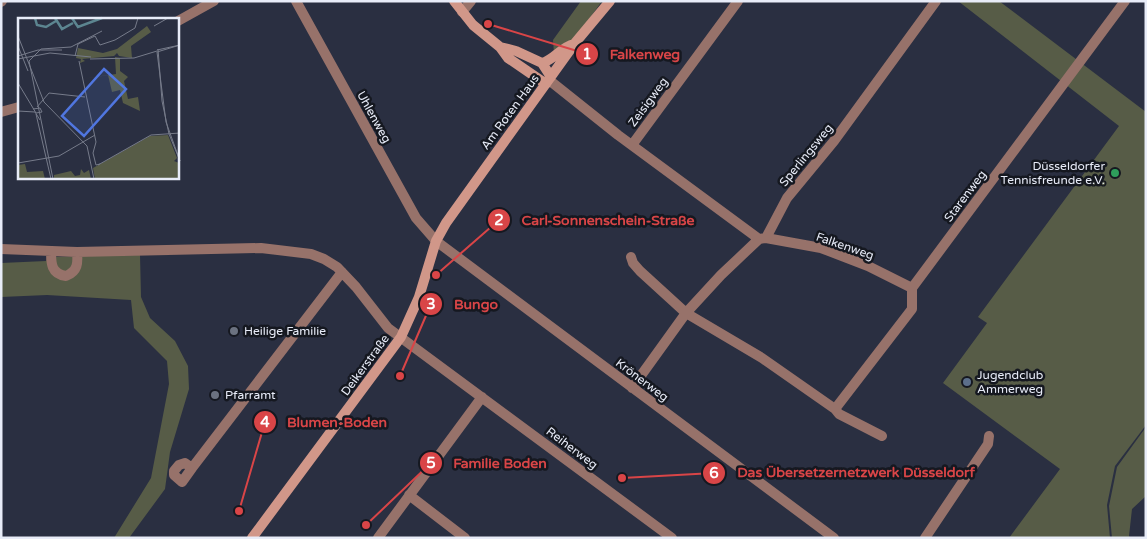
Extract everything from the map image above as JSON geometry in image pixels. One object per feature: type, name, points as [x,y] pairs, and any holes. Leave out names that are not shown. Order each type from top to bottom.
[{"type":"street","points":[[179,20],[214,1]]},
{"type":"street","name":"Uhlenweg","points":[[296,1],[416,218],[436,242]]},
{"type":"street","points":[[454,1],[484,36],[500,47],[508,58],[549,80]]},
{"type":"street","points":[[462,12],[471,1]]},
{"type":"street","name":"Am Roten Haus","points":[[436,242],[446,223],[549,80],[610,1]]},
{"type":"street","name":"Zeisigweg","points":[[632,145],[738,1]]},
{"type":"street","name":"Sperlingsweg","points":[[632,388],[686,313],[721,275],[763,238],[787,198],[834,141],[936,1]]},
{"type":"street","name":"Starenweg","points":[[912,288],[1125,1]]},
{"type":"street","points":[[542,63],[551,60],[566,46],[575,44]]},
{"type":"street","points":[[500,47],[516,51],[542,63],[549,80]]},
{"type":"street","name":"Falkenweg","points":[[549,80],[632,145],[763,238],[821,248],[868,266],[912,288]]},
{"type":"street","points":[[1,112],[18,107]]},
{"type":"street","name":"Deikerstraße","points":[[252,538],[401,337],[419,297],[436,242]]},
{"type":"street","name":"Krönerweg","points":[[436,242],[834,538]]},
{"type":"street","name":"Reiherweg","points":[[1,249],[77,252],[275,249],[317,256],[331,262],[356,287],[388,328],[672,538]]},
{"type":"street","points":[[51,251],[53,269],[60,276],[66,276],[74,271],[76,268],[77,252]]},
{"type":"street","points":[[631,257],[633,263],[640,271],[686,313],[762,358],[835,409],[839,414],[882,436]]},
{"type":"street","points":[[192,468],[342,272]]},
{"type":"street","points":[[835,409],[912,309],[912,288]]},
{"type":"street","points":[[378,538],[482,397]]},
{"type":"street","points":[[925,538],[988,444],[989,436]]},
{"type":"street","points":[[409,495],[465,538]]},
{"type":"green space","points":[[581,1],[602,1],[577,36],[554,54],[553,40]]},
{"type":"green space","points":[[958,1],[999,1],[1146,112],[1146,425],[1115,466],[1107,505],[1110,538],[1009,538],[1060,469],[943,383],[987,323],[978,317],[1119,126]]},
{"type":"green space","points":[[140,255],[141,297],[150,318],[175,341],[188,366],[189,389],[170,452],[165,489],[129,538],[114,538],[151,478],[169,384],[167,361],[134,328],[131,300],[47,295],[1,297],[1,263],[46,261],[47,257]]},
{"type":"green space","points":[[1146,427],[1146,496],[1132,509],[1130,538],[1112,538],[1109,506],[1117,467]]},
{"type":"place","name":"Falkenweg","points":[[488,24]]},
{"type":"place","name":"Düsseldorfer Tennisfreunde e.V.","points":[[1115,173]]},
{"type":"place","name":"Carl-Sonnenschein-Straße","points":[[436,275]]},
{"type":"place","name":"Heilige Familie","points":[[234,331]]},
{"type":"place","name":"Bungo","points":[[400,376]]},
{"type":"place","name":"Jugendclub Ammerweg","points":[[967,382]]},
{"type":"place","name":"Pfarramt","points":[[215,395]]},
{"type":"place","name":"Das Übersetzernetzwerk Düsseldorf","points":[[622,478]]},
{"type":"place","name":"Blumen-Boden","points":[[239,511]]},
{"type":"place","name":"Familie Boden","points":[[366,525]]}]
